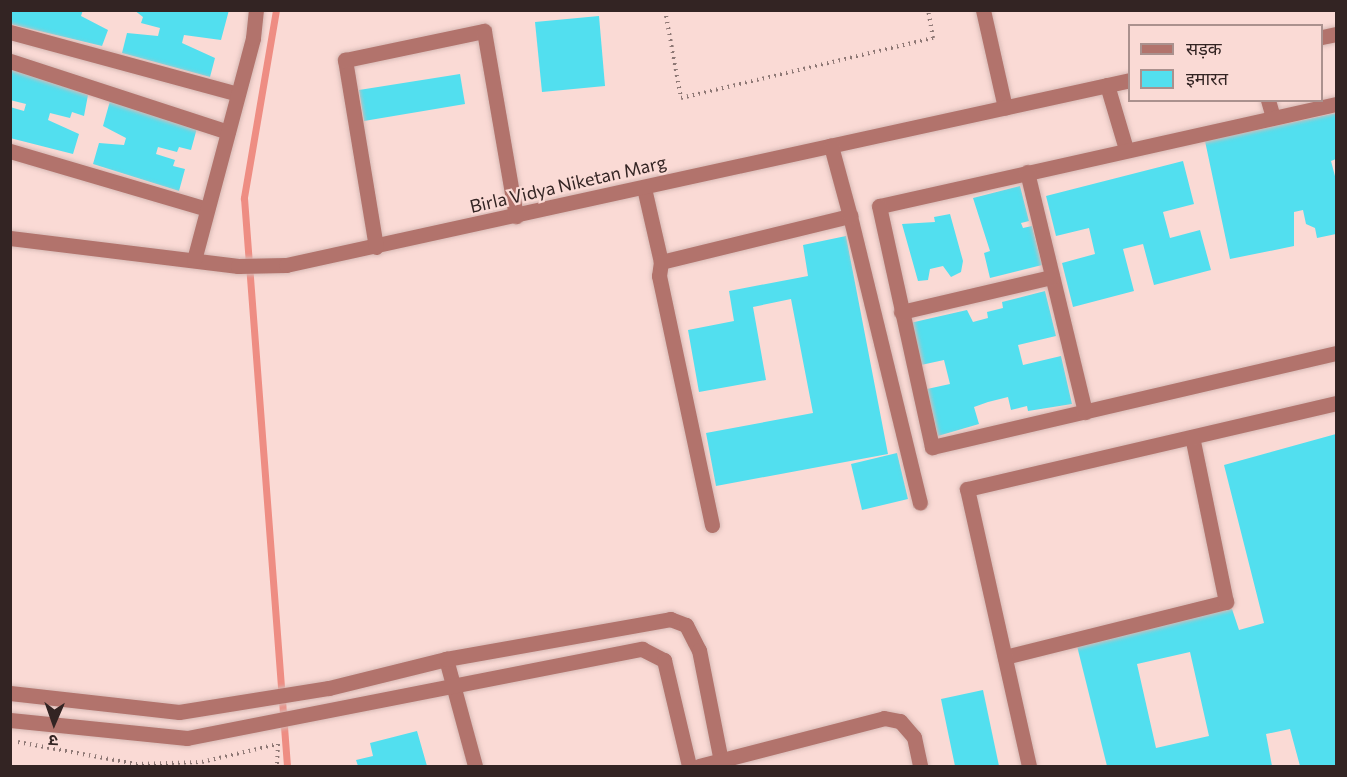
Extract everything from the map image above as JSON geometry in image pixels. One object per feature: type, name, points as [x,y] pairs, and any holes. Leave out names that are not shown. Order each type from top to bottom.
[{"type":"street","points":[[194,260],[238,94],[256,10]]},
{"type":"street","points":[[983,10],[1005,108]]},
{"type":"street","points":[[376,247],[345,60],[484,31],[516,216]]},
{"type":"street","points":[[10,32],[238,94]]},
{"type":"street","points":[[10,61],[228,132]]},
{"type":"street","name":"Birla Vidya Niketan Marg","points":[[10,238],[238,266],[286,265],[1128,80]]},
{"type":"street","points":[[1107,85],[1125,149]]},
{"type":"street","points":[[1269,102],[1273,117]]},
{"type":"street","points":[[1336,104],[1125,149],[879,206],[932,447],[1336,353]]},
{"type":"street","points":[[831,146],[920,503]]},
{"type":"street","points":[[10,151],[207,209]]},
{"type":"street","points":[[1027,171],[1085,412]]},
{"type":"street","points":[[644,188],[661,262],[659,276],[712,525]]},
{"type":"street","points":[[661,262],[850,216]]},
{"type":"street","points":[[902,312],[1052,277]]},
{"type":"street","points":[[1029,766],[967,489],[1336,403]]},
{"type":"street","points":[[1005,657],[1226,602],[1192,437]]},
{"type":"street","points":[[10,693],[179,712],[329,688],[446,659],[670,619],[686,625],[699,650],[722,764]]},
{"type":"street","points":[[10,720],[187,738],[295,720],[642,649],[655,651],[664,660],[689,766]]},
{"type":"street","points":[[446,659],[451,687],[475,766]]},
{"type":"street","points":[[329,688],[335,712]]},
{"type":"street","points":[[699,766],[722,764],[884,718],[900,721],[914,737],[920,766]]},
{"type":"path","points":[[665,10],[681,98],[933,38],[928,10]]},
{"type":"building","points":[[11,10],[83,10],[81,16],[108,30],[102,46],[10,24]]},
{"type":"building","points":[[134,10],[229,10],[221,40],[184,35],[182,43],[215,58],[210,77],[122,53],[127,33],[158,36],[160,28],[141,23],[143,17]]},
{"type":"building","points":[[599,16],[605,86],[542,92],[535,22]]},
{"type":"building","points":[[10,67],[88,95],[84,116],[72,112],[70,118],[50,113],[48,120],[79,134],[73,154],[10,138],[10,107],[24,111],[26,104],[10,100]]},
{"type":"building","points":[[460,74],[465,104],[364,121],[359,90]]},
{"type":"building","points":[[110,101],[197,128],[191,150],[179,147],[177,152],[158,147],[156,154],[175,160],[173,166],[185,169],[179,191],[93,164],[99,143],[124,145],[126,138],[103,126]]},
{"type":"building","points":[[1336,113],[1336,159],[1331,161],[1336,180],[1336,234],[1317,238],[1315,228],[1306,224],[1303,210],[1294,212],[1294,246],[1230,259],[1205,141]]},
{"type":"building","points":[[1183,161],[1194,204],[1163,212],[1170,238],[1200,230],[1211,270],[1154,285],[1143,244],[1123,249],[1134,291],[1073,307],[1062,263],[1095,254],[1089,228],[1056,236],[1046,196]]},
{"type":"building","points":[[1020,186],[1029,221],[1021,223],[1023,228],[1032,226],[1042,265],[990,278],[984,253],[990,251],[973,198]]},
{"type":"building","points":[[950,214],[963,261],[961,272],[951,277],[943,266],[930,269],[928,280],[918,281],[902,224],[935,222],[934,217]]},
{"type":"building","points":[[846,236],[888,454],[716,486],[706,433],[813,413],[791,299],[753,307],[766,380],[699,392],[688,330],[734,321],[729,291],[808,276],[803,245]]},
{"type":"building","points":[[1045,291],[1056,336],[1018,345],[1023,365],[1061,356],[1072,404],[1028,411],[1027,406],[1011,410],[1008,397],[974,407],[979,424],[938,436],[927,389],[950,384],[944,360],[921,365],[910,323],[967,310],[973,322],[988,318],[987,312],[1003,308],[1002,302]]},
{"type":"building","points":[[1336,434],[1336,766],[1300,766],[1290,729],[1266,734],[1272,766],[1107,766],[1076,642],[1232,609],[1239,630],[1264,623],[1224,465]],"holes":[[[1190,652],[1209,736],[1156,748],[1137,664]]]},
{"type":"building","points":[[897,453],[908,499],[862,510],[851,464]]},
{"type":"building","points":[[983,690],[999,766],[955,766],[941,699]]},
{"type":"building","points":[[417,731],[427,766],[358,766],[356,760],[373,756],[370,743]]},
{"type":"waterway","points":[[276,10],[244,198],[287,766]]}]
